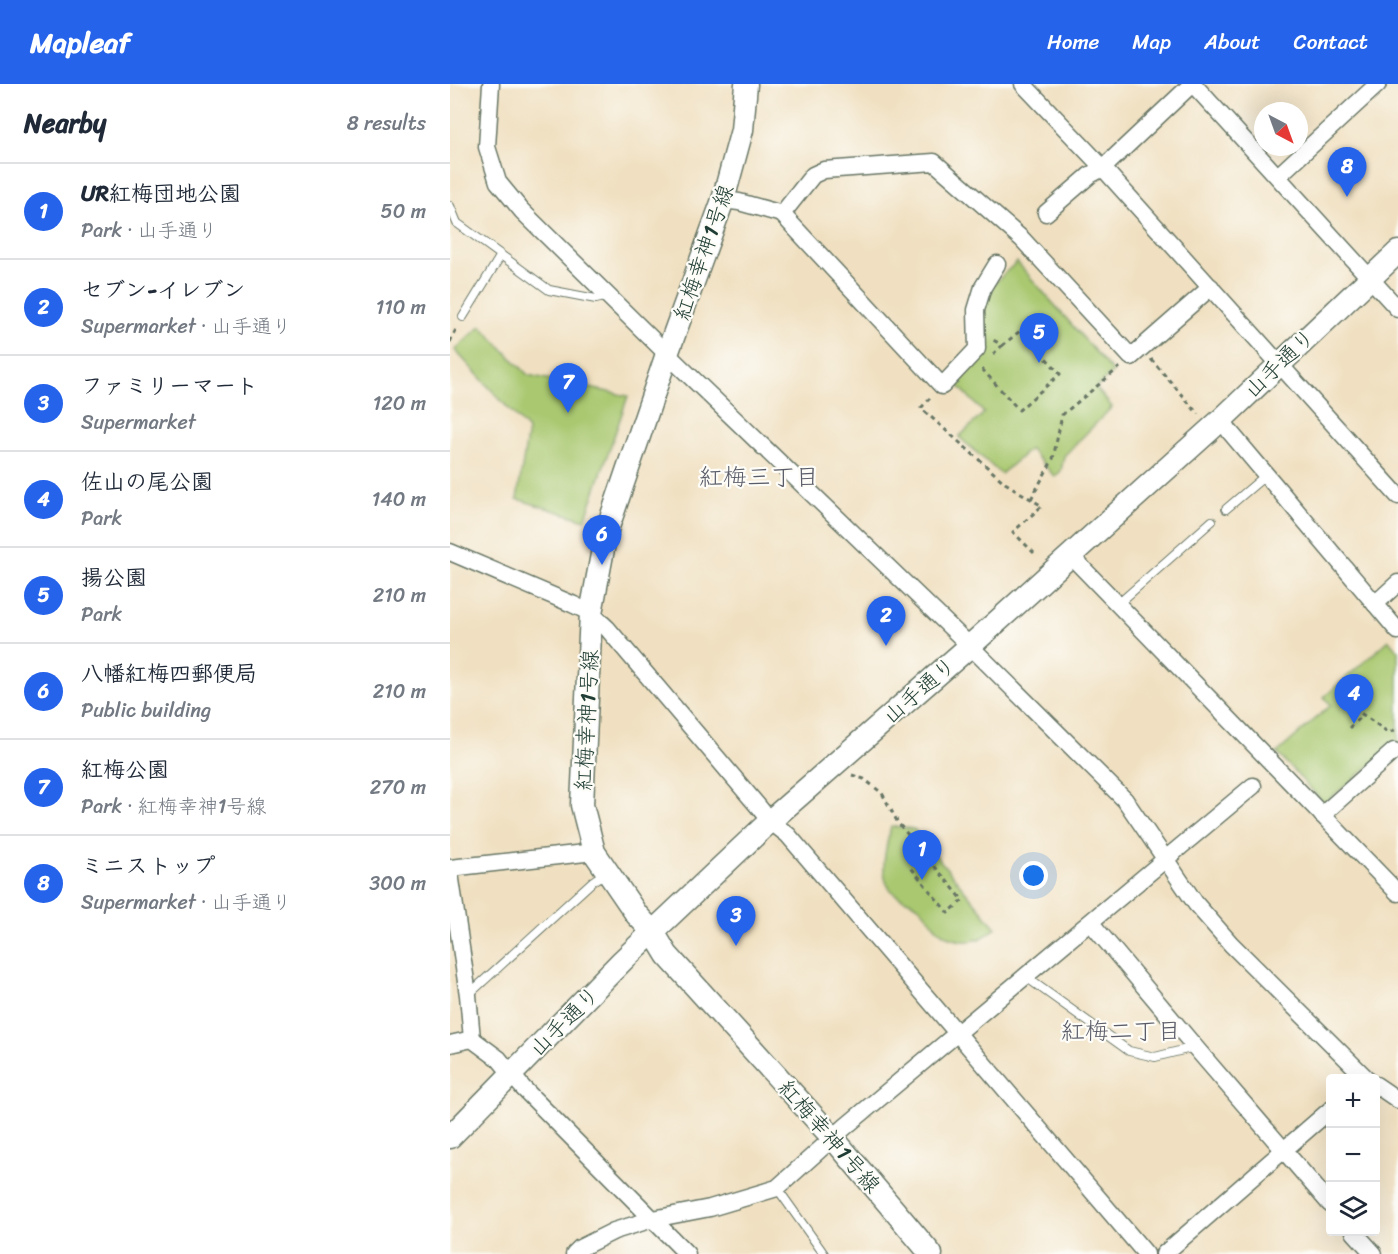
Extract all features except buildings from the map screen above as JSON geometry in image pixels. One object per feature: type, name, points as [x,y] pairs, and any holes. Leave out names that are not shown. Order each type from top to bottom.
[{"type":"street","points":[[491,84],[487,147],[498,182],[522,211],[970,646],[1125,800],[1196,904],[1231,944],[1362,1074]]},
{"type":"street","name":"紅梅幸神1号線","points":[[746,84],[742,130],[723,200],[606,533],[591,613],[582,805],[594,852],[637,915],[653,932],[667,956],[833,1138],[931,1254]]},
{"type":"street","points":[[1023,84],[1103,168],[1398,496]]},
{"type":"street","points":[[1046,213],[1090,175],[1103,168],[1192,84],[1398,309]]},
{"type":"street","points":[[1278,176],[1378,84]]},
{"type":"street","points":[[782,214],[813,175],[824,170],[934,162],[1022,239],[1136,353],[1211,287]]},
{"type":"street","points":[[723,200],[782,214],[942,386],[977,349],[976,310],[983,287],[997,264]]},
{"type":"street","name":"山手通り","points":[[450,1137],[653,932],[770,821],[970,646],[1222,418],[1398,252]]},
{"type":"street","points":[[1222,418],[1230,432],[1398,631]]},
{"type":"street","points":[[450,552],[591,613],[607,628],[770,821],[788,836],[1146,1254]]},
{"type":"street","points":[[1070,555],[1398,893]]},
{"type":"street","points":[[1375,604],[1398,583]]},
{"type":"street","points":[[1322,815],[1394,751]]},
{"type":"street","points":[[574,1254],[580,1248],[614,1231],[653,1219],[710,1208],[777,1188],[833,1138],[1253,786]]},
{"type":"street","points":[[450,868],[594,852]]},
{"type":"street","points":[[450,873],[468,995],[472,1039],[499,1059],[687,1254]]},
{"type":"street","points":[[1091,923],[1326,1199]]},
{"type":"street","points":[[450,1044],[472,1039]]},
{"type":"street","points":[[1380,1088],[1398,1100]]},
{"type":"street","points":[[1164,1254],[1326,1113]]},
{"type":"street","points":[[1358,1236],[1374,1254]]},
{"type":"lane","points":[[450,206],[457,223],[549,290],[596,299],[608,296]]},
{"type":"lane","points":[[463,317],[501,255]]},
{"type":"lane","points":[[1226,509],[1266,474]]},
{"type":"lane","points":[[1117,605],[1212,521]]},
{"type":"lane","points":[[468,995],[593,881],[606,872]]},
{"type":"lane","points":[[1026,977],[1129,1051],[1155,1057],[1195,1047]]},
{"type":"lane","points":[[777,1188],[824,1254]]},
{"type":"path","points":[[450,342],[463,317]]},
{"type":"path","points":[[979,366],[1019,410],[1060,374],[1021,330],[987,359]]},
{"type":"path","points":[[978,333],[1003,345]]},
{"type":"path","points":[[1031,499],[1053,459],[1062,415],[1136,353],[1198,414]]},
{"type":"path","points":[[942,386],[921,408],[1005,483],[1042,506],[1013,532],[1034,553]]},
{"type":"path","points":[[1339,698],[1389,733],[1398,728]]},
{"type":"path","points":[[1349,728],[1362,715]]},
{"type":"path","points":[[851,774],[864,779],[882,793],[898,824],[963,900],[948,913],[912,869],[926,857]]},
{"type":"green space","points":[[1017,262],[1113,372],[1096,388],[1112,407],[1064,456],[1061,471],[1055,477],[1030,449],[1001,474],[959,437],[984,413],[954,381],[981,355],[985,341],[983,313],[987,295],[997,281]]},
{"type":"green space","points":[[481,326],[528,375],[628,396],[585,520],[517,499],[528,430],[455,350]]},
{"type":"green space","points":[[1389,640],[1398,651],[1398,743],[1324,803],[1277,753],[1331,705],[1324,697]]},
{"type":"green space","points":[[891,826],[914,829],[996,928],[977,940],[957,940],[938,930],[917,905],[893,892],[886,883],[884,867]]},
{"type":"place","name":"ミニストップ","points":[[1347,197]]},
{"type":"place","name":"揚公園","points":[[1039,363]]},
{"type":"place","name":"紅梅公園","points":[[568,413]]},
{"type":"place","name":"八幡紅梅四郵便局","points":[[602,565]]},
{"type":"place","name":"セブン-イレブン","points":[[886,646]]},
{"type":"place","name":"佐山の尾公園","points":[[1354,724]]},
{"type":"place","name":"UR紅梅団地公園","points":[[922,880]]},
{"type":"place","name":"ファミリーマート","points":[[736,946]]},
{"type":"district","name":"紅梅三丁目","points":[[759,477]]},
{"type":"district","name":"紅梅二丁目","points":[[1121,1031]]}]
